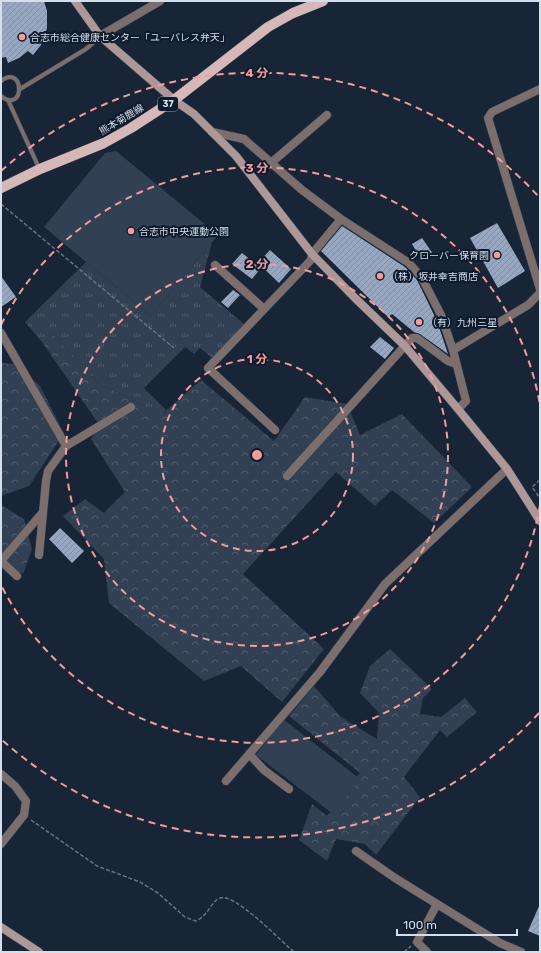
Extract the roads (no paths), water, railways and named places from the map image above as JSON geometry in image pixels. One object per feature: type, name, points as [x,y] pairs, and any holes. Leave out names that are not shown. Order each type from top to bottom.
[{"type":"main road","name":"熊本菊鹿線","points":[[1,188],[40,169],[104,143],[174,100],[268,27],[293,13],[323,1]]},
{"type":"street","points":[[75,1],[100,36],[174,100],[194,114],[236,156],[257,181],[312,254],[405,346],[458,409],[507,469],[540,521]]},
{"type":"street","points":[[100,36],[160,1]]},
{"type":"street","points":[[540,89],[492,112],[488,118],[540,289]]},
{"type":"street","points":[[271,163],[327,115]]},
{"type":"street","points":[[212,132],[244,139],[302,190],[341,219],[409,263],[422,278],[441,315],[453,350],[466,401],[458,409]]},
{"type":"street","points":[[274,430],[208,368],[263,308],[311,260],[312,254],[341,219]]},
{"type":"street","points":[[215,265],[263,308]]},
{"type":"street","points":[[453,350],[528,305],[540,293]]},
{"type":"street","points":[[1,333],[66,446]]},
{"type":"street","points":[[287,476],[412,338],[417,338],[448,361],[456,364]]},
{"type":"street","points":[[39,555],[48,471],[66,446],[131,407]]},
{"type":"street","points":[[226,781],[320,672],[385,584],[507,469]]},
{"type":"street","points":[[17,576],[1,561],[43,512]]},
{"type":"street","points":[[249,754],[264,770],[289,789]]},
{"type":"street","points":[[1,774],[15,786],[26,801],[24,815],[1,844]]},
{"type":"street","points":[[356,851],[395,878],[500,944],[521,952]]},
{"type":"street","points":[[427,952],[417,942],[437,904]]},
{"type":"street","points":[[1,927],[38,952]]},
{"type":"lane","points":[[20,90],[86,49],[100,36]]},
{"type":"lane","points":[[1,81],[8,78],[14,79],[19,83],[20,90],[18,95],[14,99],[8,100]]},
{"type":"lane","points":[[1,96],[8,100],[40,169]]},
{"type":"place","name":"合志市総合健康センター「ユーパレス弁天」","points":[[22,37]]},
{"type":"place","name":"合志市中央運動公園","points":[[131,231]]},
{"type":"place","name":"クローバー保育園","points":[[497,255]]},
{"type":"place","name":"（株）坂井幸吉商店","points":[[380,276]]},
{"type":"place","name":"（有）九州三星","points":[[419,322]]}]
